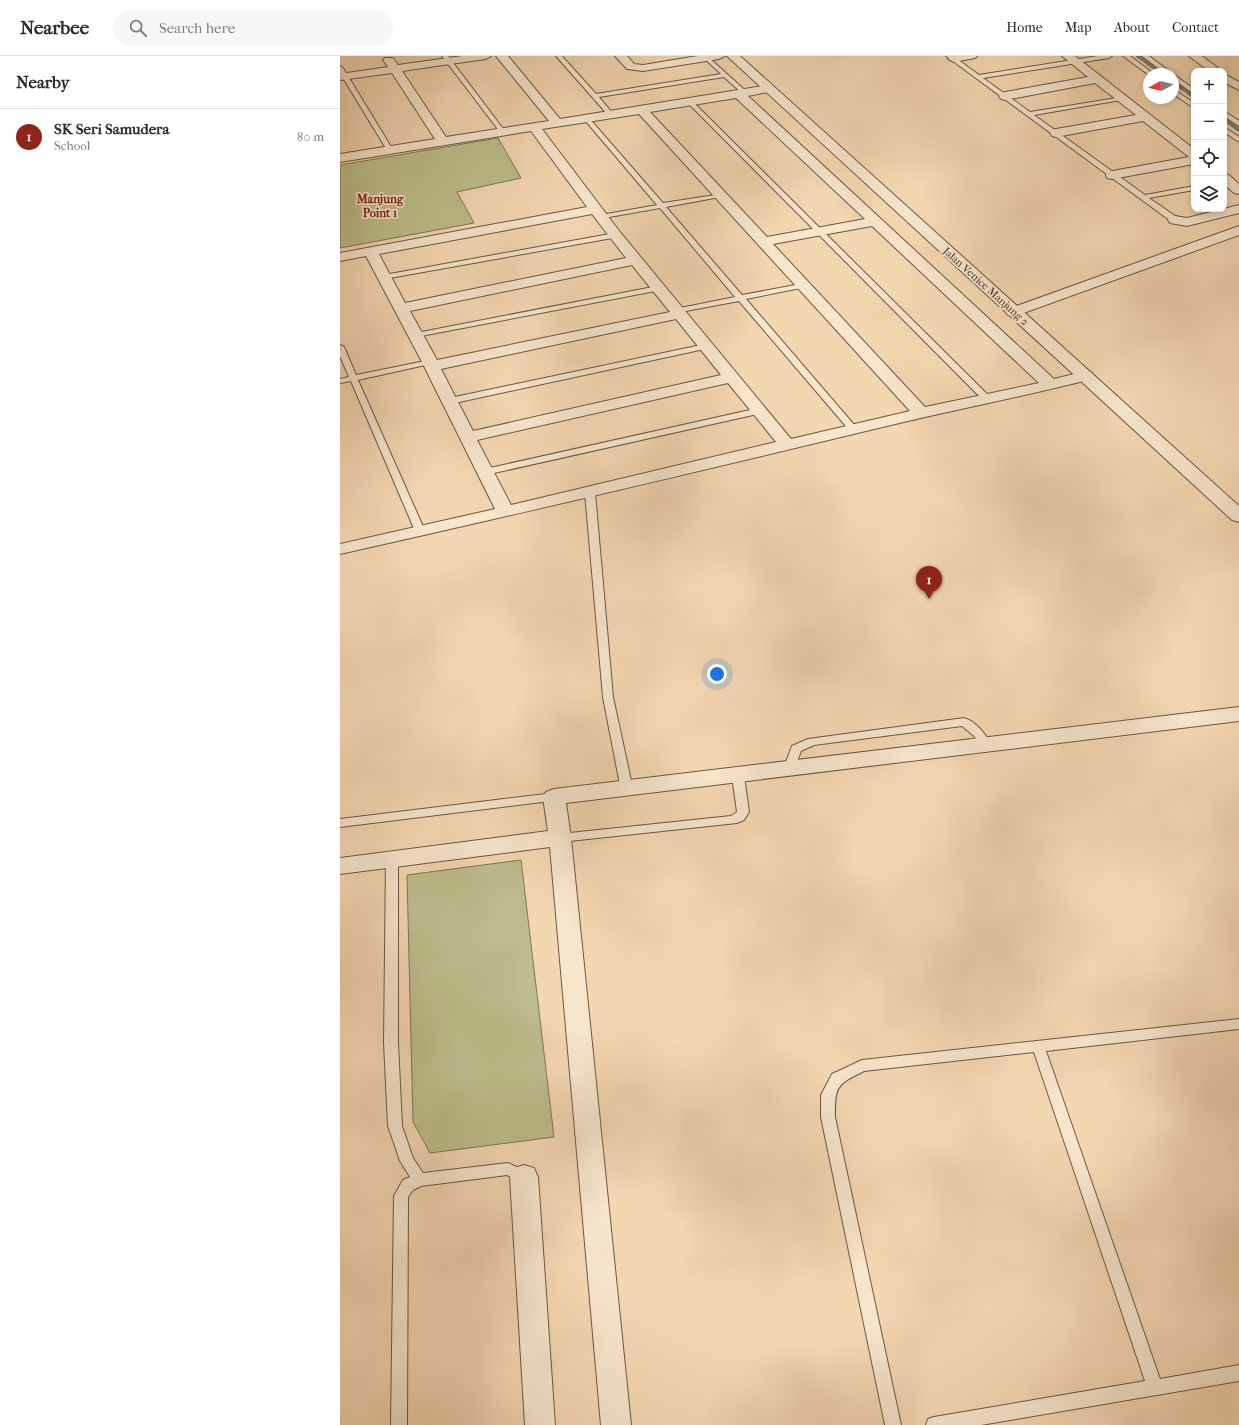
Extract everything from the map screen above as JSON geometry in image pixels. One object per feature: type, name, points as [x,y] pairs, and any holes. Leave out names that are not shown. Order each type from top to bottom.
[{"type":"street","points":[[386,56],[442,141]]},
{"type":"street","points":[[342,74],[395,69],[447,59],[485,56]]},
{"type":"street","points":[[502,56],[556,122]]},
{"type":"street","points":[[620,56],[631,67],[643,68],[718,56]]},
{"type":"street","name":"Jalan Venice Manjung 2","points":[[733,56],[1239,516]]},
{"type":"street","points":[[952,57],[971,56]]},
{"type":"street","points":[[1195,56],[1212,68]]},
{"type":"street","points":[[1071,59],[1191,153]]},
{"type":"street","points":[[1004,96],[1097,79]]},
{"type":"street","points":[[1227,79],[1239,87]]},
{"type":"street","points":[[340,158],[556,122],[642,110],[769,89]]},
{"type":"street","points":[[742,93],[875,221],[1051,385]]},
{"type":"street","points":[[642,110],[921,413]]},
{"type":"street","points":[[1056,133],[1147,117]]},
{"type":"street","points":[[534,126],[615,235],[787,445]]},
{"type":"street","points":[[1112,175],[1191,161]]},
{"type":"street","points":[[1227,182],[1239,190]]},
{"type":"street","points":[[1175,220],[1187,222],[1239,209]]},
{"type":"street","points":[[340,257],[598,213]]},
{"type":"street","points":[[764,242],[875,221]]},
{"type":"street","points":[[1013,312],[1239,230]]},
{"type":"street","points":[[370,251],[416,335],[505,512]]},
{"type":"street","points":[[402,308],[636,260]]},
{"type":"street","points":[[431,364],[679,313]]},
{"type":"street","points":[[342,544],[420,531],[590,493],[853,429],[1086,376]]},
{"type":"street","points":[[468,437],[732,377]]},
{"type":"street","points":[[616,1425],[560,838],[554,797],[626,790],[1239,714]]},
{"type":"street","points":[[340,866],[560,838]]},
{"type":"street","points":[[524,1177],[540,1425]]},
{"type":"lane","points":[[559,56],[610,114]]},
{"type":"lane","points":[[979,77],[1071,59],[1109,56]]},
{"type":"lane","points":[[1126,56],[1143,68]]},
{"type":"lane","points":[[1145,56],[1162,68]]},
{"type":"lane","points":[[952,57],[1175,220]]},
{"type":"lane","points":[[707,58],[726,75],[742,93]]},
{"type":"lane","points":[[447,59],[502,131]]},
{"type":"lane","points":[[342,74],[390,150]]},
{"type":"lane","points":[[595,96],[726,75]]},
{"type":"lane","points":[[1179,81],[1191,90]]},
{"type":"lane","points":[[1179,95],[1191,104]]},
{"type":"lane","points":[[1029,114],[1121,98]]},
{"type":"lane","points":[[690,102],[987,399]]},
{"type":"lane","points":[[1227,115],[1239,124]]},
{"type":"lane","points":[[586,118],[853,429]]},
{"type":"lane","points":[[1227,131],[1239,140]]},
{"type":"lane","points":[[1143,197],[1191,189]]},
{"type":"lane","points":[[598,213],[663,206],[720,195]]},
{"type":"lane","points":[[384,277],[615,235]]},
{"type":"lane","points":[[679,313],[803,285]]},
{"type":"lane","points":[[416,335],[658,288]]},
{"type":"lane","points":[[450,401],[706,346]]},
{"type":"lane","points":[[340,347],[420,531]]},
{"type":"lane","points":[[340,381],[431,364]]},
{"type":"lane","points":[[485,472],[760,411]]},
{"type":"lane","points":[[590,493],[608,697],[626,790]]},
{"type":"lane","points":[[560,838],[733,820],[740,817],[743,812],[738,776]]},
{"type":"lane","points":[[340,823],[554,797]]},
{"type":"lane","points":[[392,859],[391,1043],[395,1126],[407,1161],[420,1180]]},
{"type":"lane","points":[[893,1425],[828,1117],[828,1095],[837,1078],[862,1066],[1239,1024]]},
{"type":"lane","points":[[1038,1046],[1156,1387]]},
{"type":"lane","points":[[398,1425],[401,1196],[408,1185],[420,1180],[508,1169],[524,1177]]},
{"type":"lane","points":[[934,1425],[1239,1374]]},
{"type":"green space","points":[[498,138],[521,178],[457,192],[474,223],[340,248],[340,165]]},
{"type":"green space","points":[[521,860],[554,1137],[430,1153],[413,1122],[407,875]]},
{"type":"waterway","points":[[1138,56],[1155,68]]},
{"type":"waterway","points":[[1179,86],[1191,95]]},
{"type":"waterway","points":[[1227,121],[1239,130]]},
{"type":"place","name":"SK Seri Samudera","points":[[929,599]]},
{"type":"district","name":"Manjung Point 1","points":[[380,206]]}]
